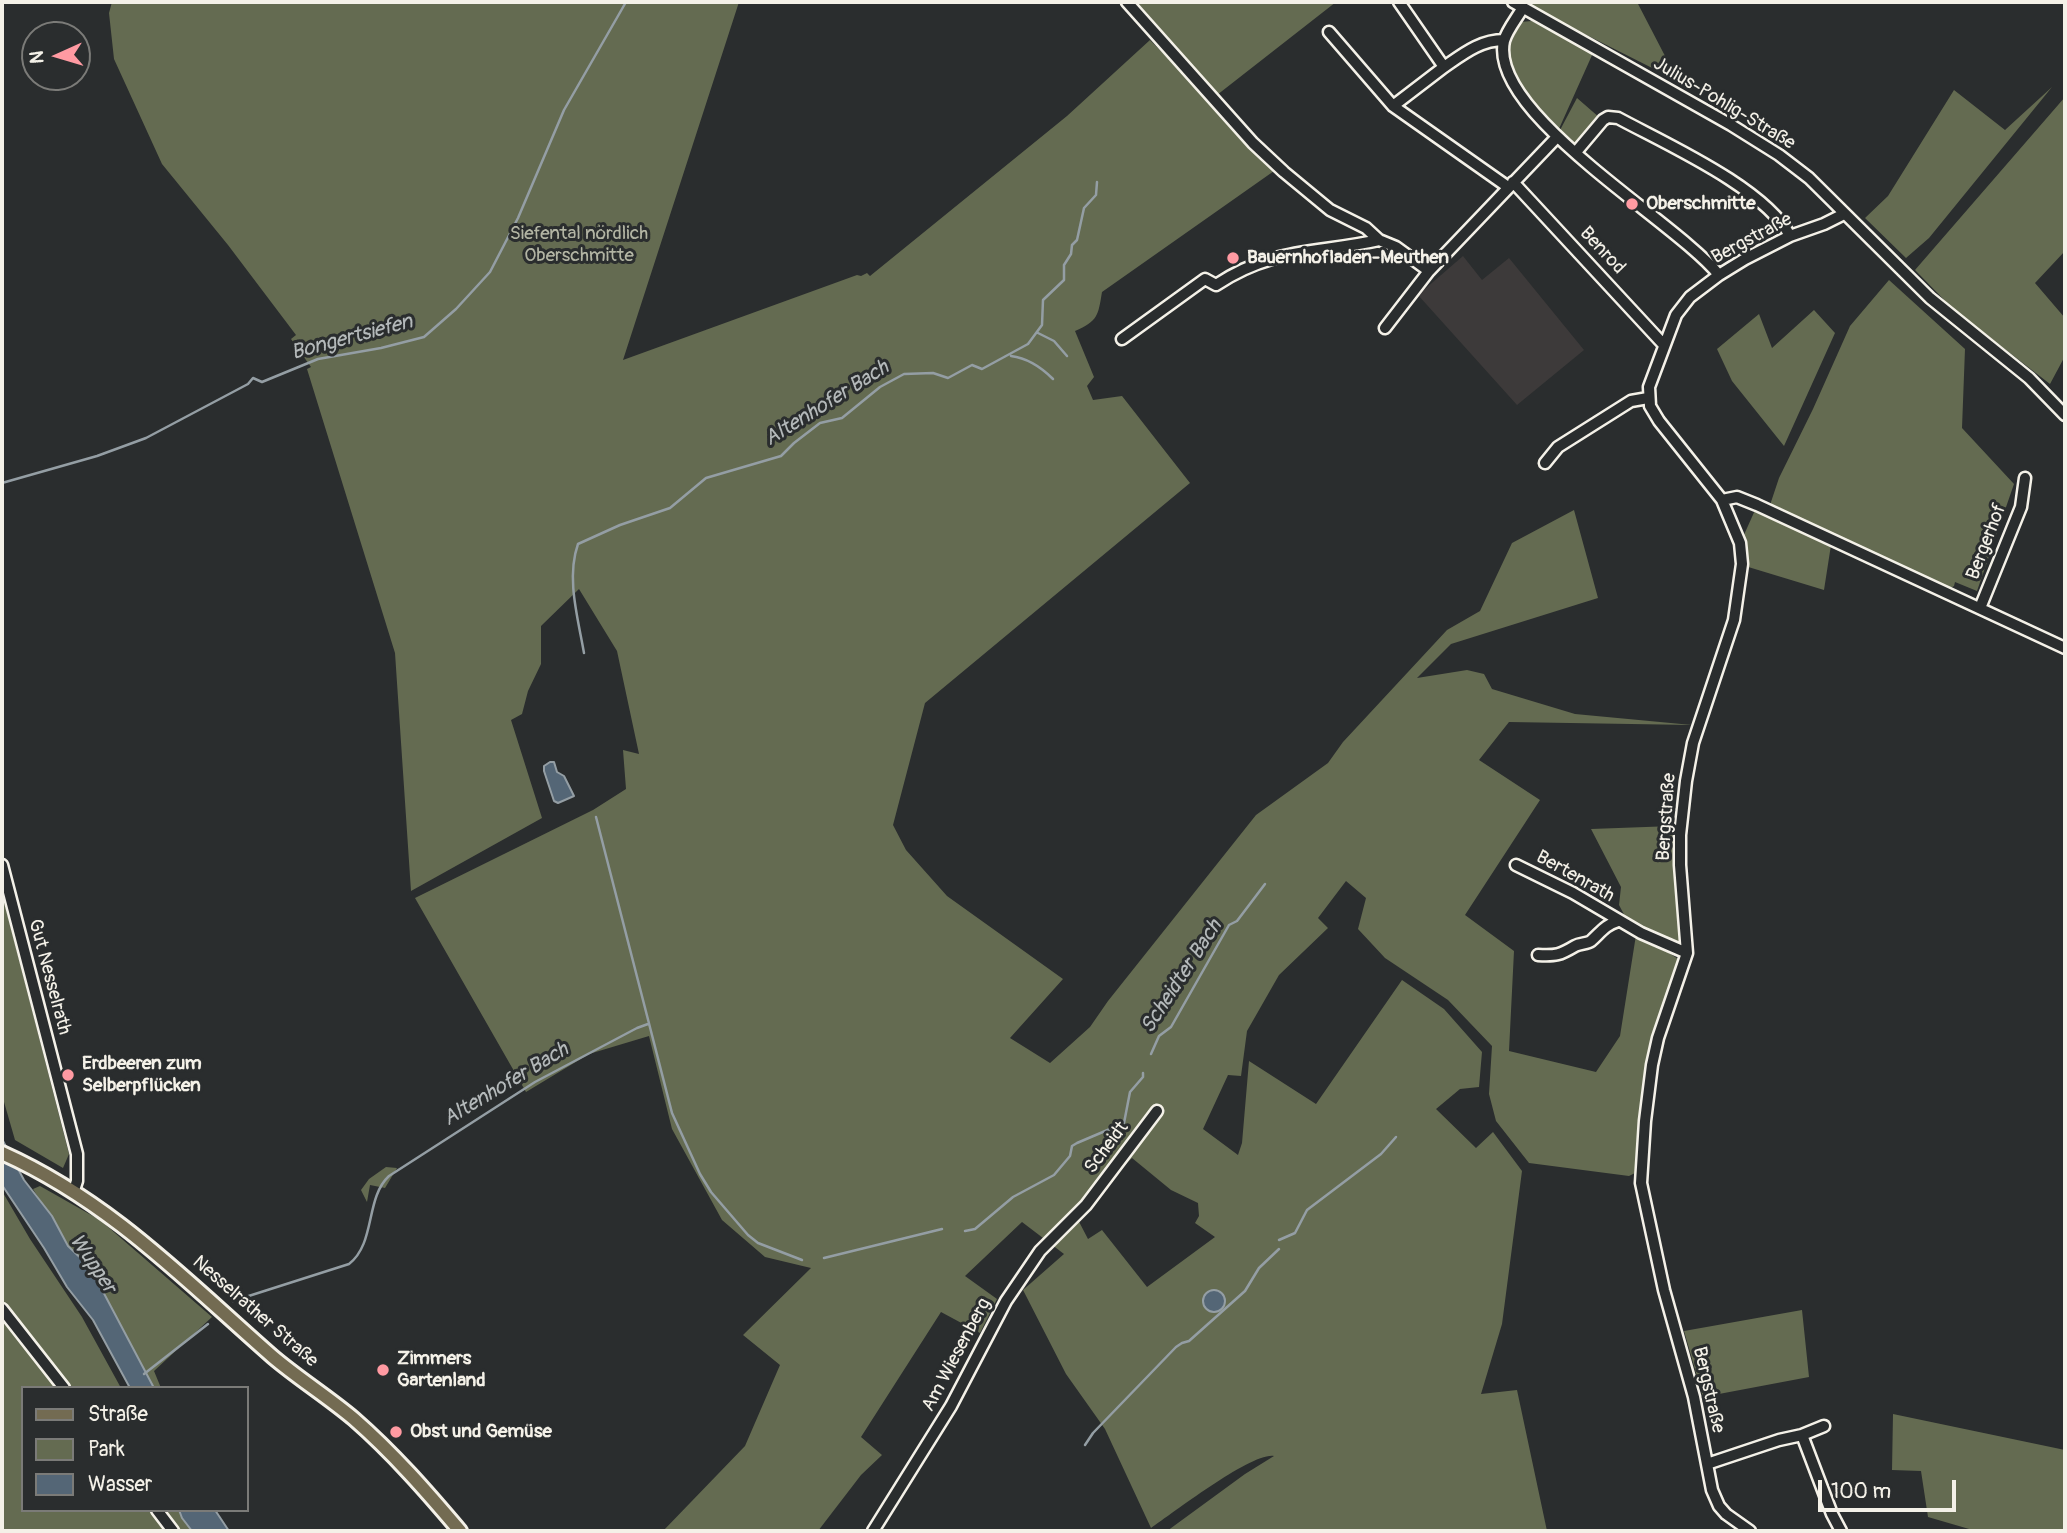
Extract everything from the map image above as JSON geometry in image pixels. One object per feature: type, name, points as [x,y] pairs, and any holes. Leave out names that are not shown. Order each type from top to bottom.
[{"type":"main road","name":"Nesselrather Straße","points":[[2,1153],[60,1181],[76,1185],[277,1360],[355,1420],[397,1459],[460,1531]]},
{"type":"street","points":[[1127,2],[1253,143],[1284,172],[1330,210],[1366,228],[1379,240],[1396,247],[1429,271]]},
{"type":"street","points":[[1399,2],[1444,68]]},
{"type":"street","name":"Julius-Pohlig-Straße","points":[[1513,2],[1779,155],[1809,178],[1930,298],[2029,378],[2065,415]]},
{"type":"street","points":[[1522,9],[1504,40],[1504,55],[1509,75],[1519,94],[1557,137],[1719,275]]},
{"type":"street","points":[[1329,32],[1393,106],[1510,184]]},
{"type":"street","points":[[1393,106],[1471,48],[1490,40],[1504,40]]},
{"type":"street","points":[[1576,152],[1603,120],[1608,117],[1618,118],[1721,174],[1778,219],[1790,236]]},
{"type":"street","points":[[1385,328],[1429,271],[1557,137]]},
{"type":"street","name":"Benrod","points":[[1510,184],[1664,345]]},
{"type":"street","name":"Bergstraße","points":[[1750,1531],[1726,1514],[1712,1490],[1694,1397],[1664,1290],[1641,1183],[1652,1065],[1658,1038],[1687,953],[1680,865],[1682,807],[1693,743],[1734,620],[1742,564],[1740,542],[1722,500],[1659,421],[1648,398],[1664,345],[1682,306],[1719,275],[1790,236],[1844,214]]},
{"type":"street","points":[[1122,339],[1205,279],[1216,285],[1252,264],[1276,256],[1379,240]]},
{"type":"street","points":[[1545,463],[1558,447],[1631,401],[1648,398]]},
{"type":"street","name":"Bergerhof","points":[[2025,478],[2021,507],[1980,607],[2065,648]]},
{"type":"street","points":[[1722,500],[1737,497],[1757,505],[1980,607]]},
{"type":"street","name":"Gut Nesselrath","points":[[2,865],[77,1154],[76,1185]]},
{"type":"street","name":"Bertenrath","points":[[1516,865],[1563,887],[1641,933],[1687,953]]},
{"type":"street","name":"Bertenrath","points":[[1538,955],[1556,956],[1577,945],[1590,943],[1605,925],[1618,920]]},
{"type":"street","name":"Scheidt","points":[[1086,1205],[1157,1111]]},
{"type":"street","name":"Am Wiesenberg","points":[[873,1531],[951,1406],[1006,1301],[1040,1251],[1086,1205]]},
{"type":"street","points":[[2,1309],[62,1386]]},
{"type":"street","points":[[1707,1464],[1779,1440],[1802,1436],[1824,1426]]},
{"type":"street","points":[[1802,1436],[1841,1531]]},
{"type":"street","points":[[159,1512],[173,1531]]},
{"type":"shaded area","points":[[1463,256],[1482,280],[1509,258],[1584,350],[1517,405],[1418,295]]},
{"type":"green space","name":"Siefental nördlich Oberschmitte","points":[[112,2],[739,2],[623,360],[857,275],[867,273],[870,276],[1067,116],[1150,40],[1210,101],[1274,171],[1102,292],[1096,317],[1075,331],[1094,377],[1087,386],[1093,400],[1122,396],[1190,483],[925,703],[893,825],[906,850],[947,896],[1063,979],[1010,1038],[1050,1063],[1090,1027],[1256,815],[1328,763],[1343,742],[1447,630],[1480,611],[1512,543],[1574,510],[1598,598],[1451,644],[1417,678],[1467,670],[1484,674],[1492,689],[1575,714],[1692,725],[1509,722],[1479,760],[1540,800],[1465,915],[1514,951],[1509,1051],[1596,1072],[1620,1036],[1636,935],[1678,959],[1653,1036],[1644,1081],[1635,1173],[1629,1176],[1529,1163],[1496,1121],[1489,1094],[1492,1046],[1448,1000],[1385,958],[1358,929],[1366,898],[1346,881],[1318,918],[1328,928],[1279,975],[1247,1031],[1241,1076],[1228,1075],[1203,1129],[1238,1155],[1242,1143],[1249,1061],[1316,1104],[1402,980],[1444,1009],[1482,1052],[1479,1087],[1460,1089],[1436,1109],[1476,1148],[1493,1132],[1522,1171],[1502,1324],[1481,1394],[1517,1390],[1547,1531],[1167,1531],[1274,1456],[1263,1457],[1231,1473],[1151,1528],[1105,1429],[1066,1374],[1023,1290],[1064,1254],[1022,1222],[965,1276],[997,1299],[980,1333],[941,1312],[861,1437],[882,1455],[861,1475],[818,1531],[663,1531],[745,1446],[780,1365],[743,1335],[811,1268],[765,1257],[722,1220],[672,1129],[649,1036],[589,1054],[526,1092],[415,898],[593,810],[626,789],[623,750],[639,754],[617,651],[579,589],[541,626],[541,664],[528,691],[522,714],[511,720],[542,818],[411,891],[395,653],[307,369],[311,367],[291,339],[296,335],[162,164],[114,59],[109,13]],"holes":[[[1132,1158],[1171,1190],[1198,1203],[1199,1216],[1195,1223],[1215,1237],[1147,1287],[1102,1230],[1088,1239],[1075,1214]]]},
{"type":"green space","points":[[1135,2],[1336,2],[1217,95]]},
{"type":"green space","points":[[1523,2],[1637,2],[1678,81],[1527,5]]},
{"type":"green space","points":[[1532,21],[1593,53],[1558,131],[1522,89],[1507,52],[1520,22]]},
{"type":"green space","points":[[2052,87],[1929,238],[1906,258],[1865,218],[1888,196],[1954,90],[2005,130]]},
{"type":"green space","points":[[2065,97],[2065,251],[2035,283],[2065,318],[2065,356],[2050,384],[1953,309],[1915,270]]},
{"type":"green space","points":[[1577,98],[1600,118],[1579,143],[1572,143],[1559,132]]},
{"type":"green space","points":[[1889,280],[1965,349],[1962,428],[2014,484],[1977,591],[1955,582],[1949,589],[1770,505],[1779,478],[1850,326]]},
{"type":"green space","points":[[1814,310],[1835,333],[1784,446],[1732,381],[1717,349],[1759,314],[1772,348]]},
{"type":"green space","points":[[1756,508],[1831,545],[1824,590],[1745,566],[1743,537]]},
{"type":"green space","points":[[1673,826],[1681,941],[1674,944],[1628,922],[1619,905],[1621,887],[1591,829]]},
{"type":"green space","points":[[2,893],[69,1154],[63,1168],[15,1140],[2,1095]]},
{"type":"green space","points":[[386,1167],[397,1168],[385,1188],[370,1185],[367,1202],[361,1190],[369,1179]]},
{"type":"green space","points":[[40,1186],[100,1220],[212,1317],[154,1371],[160,1386],[153,1386],[90,1267],[68,1246],[33,1189]]},
{"type":"green space","points":[[2,1191],[82,1317],[120,1386],[68,1386],[2,1300]]},
{"type":"green space","points":[[1802,1310],[1809,1377],[1703,1397],[1684,1331]]},
{"type":"green space","points":[[2,1317],[55,1386],[21,1386],[21,1512],[183,1512],[198,1531],[2,1531]]},
{"type":"green space","points":[[1893,1414],[2065,1450],[2065,1531],[1976,1531],[1928,1517],[1921,1471],[1892,1470]]},
{"type":"water","points":[[554,762],[557,772],[564,776],[574,796],[558,803],[554,801],[544,771],[544,766]]},
{"type":"water","points":[[2,1139],[24,1180],[52,1216],[68,1246],[90,1267],[153,1386],[129,1386],[93,1320],[67,1287],[2,1185]]},
{"type":"water","points":[[1214,1290],[1222,1293],[1225,1301],[1222,1309],[1214,1312],[1206,1309],[1203,1301],[1206,1293]]},
{"type":"water","points":[[180,1512],[216,1512],[229,1531],[192,1531]]},
{"type":"waterway","name":"Bongertsiefen","points":[[2,483],[97,456],[146,438],[248,384],[253,378],[262,382],[318,359],[424,337],[456,309],[490,272],[518,218],[564,110],[626,2]]},
{"type":"waterway","name":"Altenhofer Bach","points":[[584,653],[573,584],[578,544],[620,525],[670,508],[706,478],[781,456],[820,423],[842,418],[880,387],[904,374],[933,373],[948,378],[972,365],[982,369],[1028,344],[1042,325],[1043,300],[1064,280],[1064,265],[1071,254],[1072,245],[1077,240],[1084,208],[1096,195],[1097,182]]},
{"type":"waterway","points":[[1038,333],[1054,341],[1067,356]]},
{"type":"waterway","points":[[1011,356],[1034,364],[1053,379]]},
{"type":"waterway","name":"Scheidter Bach","points":[[596,817],[672,1113],[700,1174],[711,1192],[748,1235],[758,1243],[802,1260]]},
{"type":"waterway","name":"Scheidter Bach","points":[[1151,1054],[1159,1036],[1171,1027],[1229,925],[1237,921],[1265,884]]},
{"type":"waterway","name":"Altenhofer Bach","points":[[233,1301],[349,1264],[363,1244],[376,1196],[389,1176],[535,1082],[648,1024]]},
{"type":"waterway","name":"Scheidter Bach","points":[[965,1231],[975,1229],[1013,1197],[1054,1175],[1070,1156],[1072,1146],[1124,1123],[1130,1092],[1143,1077],[1143,1073]]},
{"type":"waterway","points":[[1279,1240],[1295,1233],[1307,1210],[1381,1154],[1396,1137]]},
{"type":"waterway","name":"Scheidter Bach","points":[[824,1258],[942,1229]]},
{"type":"waterway","points":[[1085,1445],[1093,1433],[1176,1347],[1189,1341],[1245,1291],[1259,1268],[1279,1249]]},
{"type":"waterway","name":"Altenhofer Bach","points":[[144,1374],[208,1324]]},
{"type":"place","name":"Oberschmitte","points":[[1632,204]]},
{"type":"place","name":"Bauernhofladen-Meuthen","points":[[1233,258]]},
{"type":"place","name":"Erdbeeren zum Selberpflücken","points":[[68,1075]]},
{"type":"place","name":"Zimmers Gartenland","points":[[383,1370]]},
{"type":"place","name":"Obst und Gemüse","points":[[396,1432]]},
{"type":"water label","name":"Wupper","points":[[92,1264]]}]
